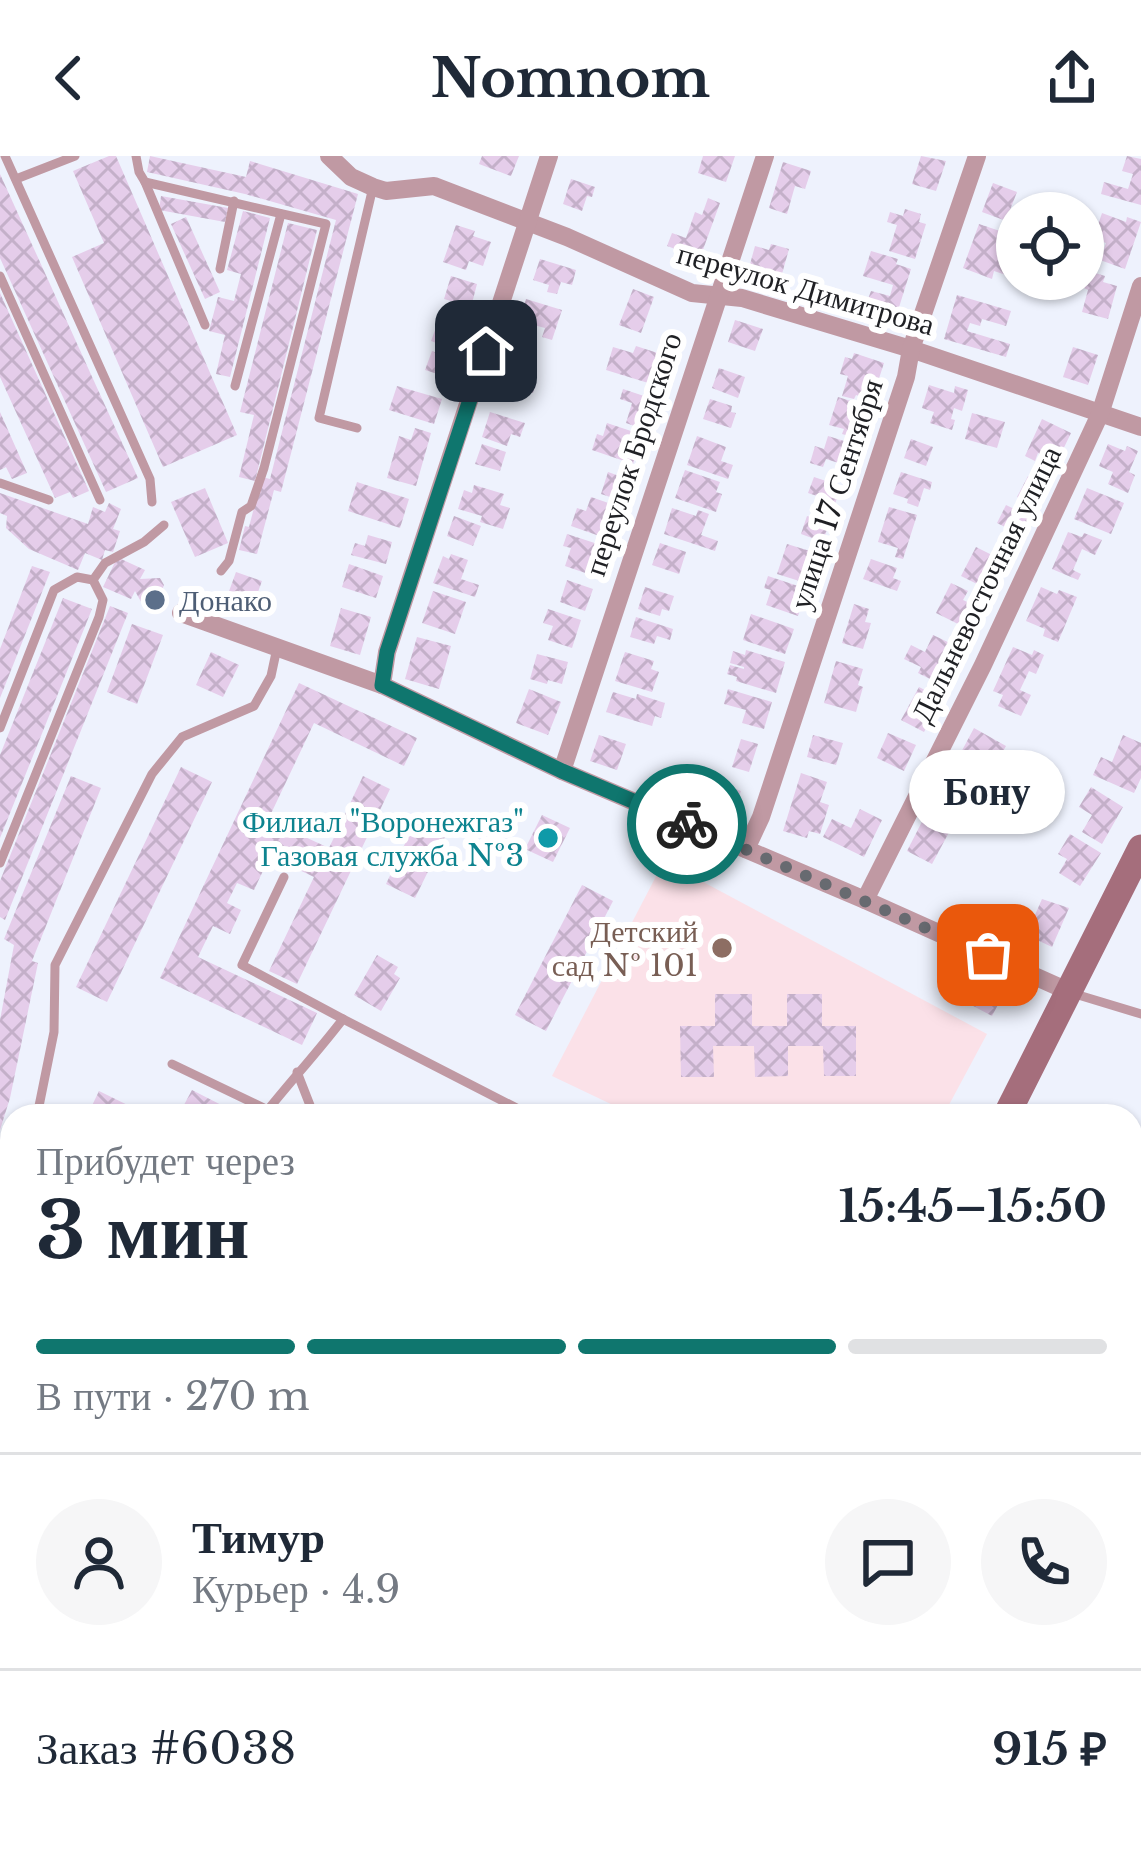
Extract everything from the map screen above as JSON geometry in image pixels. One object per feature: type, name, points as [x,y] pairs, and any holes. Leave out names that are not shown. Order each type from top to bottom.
[{"type":"main road","points":[[1012,1104],[1141,848]]},
{"type":"street","points":[[329,156],[351,177],[373,187]]},
{"type":"street","points":[[382,685],[387,652],[549,156]]},
{"type":"street","name":"переулок Бродского","points":[[562,771],[764,156]]},
{"type":"street","name":"улица 17 Сентября","points":[[746,849],[776,773],[976,156]]},
{"type":"street","name":"переулок Димитрова","points":[[373,187],[386,191],[434,187],[567,237],[692,293],[742,298],[1141,427]]},
{"type":"street","name":"Дальневосточная улица","points":[[865,899],[1100,414],[1141,286]]},
{"type":"street","points":[[181,613],[382,685],[562,771],[1070,992]]},
{"type":"lane","points":[[5,156],[150,478],[152,502]]},
{"type":"lane","points":[[16,179],[75,156]]},
{"type":"lane","points":[[136,156],[205,325]]},
{"type":"lane","points":[[146,182],[326,224],[264,468],[251,506],[242,512],[229,561],[220,571]]},
{"type":"lane","points":[[357,428],[319,418],[373,187]]},
{"type":"lane","points":[[220,269],[234,201]]},
{"type":"lane","points":[[235,386],[281,214]]},
{"type":"lane","points":[[0,276],[100,500]]},
{"type":"lane","points":[[0,483],[49,500]]},
{"type":"lane","points":[[93,580],[105,563],[164,525]]},
{"type":"lane","points":[[0,728],[54,590],[77,577],[93,580]]},
{"type":"lane","points":[[0,863],[98,617],[103,600],[93,580]]},
{"type":"lane","points":[[39,1104],[54,1032],[55,964],[152,774],[182,737],[254,706],[271,676],[277,648]]},
{"type":"lane","points":[[284,877],[242,964],[509,1104]]},
{"type":"lane","points":[[1070,992],[1141,1014]]},
{"type":"lane","points":[[272,1104],[344,1019]]},
{"type":"lane","points":[[172,1064],[248,1104]]},
{"type":"lane","points":[[296,1072],[309,1104]]},
{"type":"shaded area","name":"Детский сад № 101","points":[[664,861],[987,1034],[949,1104],[611,1104],[552,1076]]},
{"type":"building","points":[[116,156],[237,435],[163,467],[72,257],[104,243],[73,171]]},
{"type":"building","points":[[150,156],[246,177],[250,161],[358,194],[281,492],[274,490],[257,554],[239,550],[262,477],[270,479],[336,220],[147,172]]},
{"type":"building","points":[[482,156],[519,156],[511,176],[479,164]]},
{"type":"building","points":[[703,156],[735,156],[726,182],[698,173]]},
{"type":"building","points":[[921,156],[946,161],[936,191],[912,184]]},
{"type":"building","points":[[1127,156],[1141,159],[1141,205],[1102,192],[1104,182],[1128,189],[1133,174],[1122,171]]},
{"type":"building","points":[[783,162],[811,171],[805,189],[795,186],[787,214],[769,208]]},
{"type":"building","points":[[0,174],[138,478],[106,492],[0,258]]},
{"type":"building","points":[[571,179],[595,187],[582,211],[563,204]]},
{"type":"building","points":[[993,183],[1017,192],[996,192],[996,217],[982,212]]},
{"type":"building","points":[[161,196],[228,208],[225,222],[159,210]]},
{"type":"building","points":[[708,198],[720,203],[700,258],[667,246],[672,233],[686,238],[695,212],[702,215]]},
{"type":"building","points":[[905,209],[921,214],[919,222],[926,224],[915,259],[889,251],[897,225],[887,222],[890,212],[903,216]]},
{"type":"building","points":[[243,211],[270,218],[230,377],[216,374],[225,335],[209,331],[218,297],[234,301],[241,274],[227,270]]},
{"type":"building","points":[[1104,214],[1141,222],[1125,269],[1104,261]]},
{"type":"building","points":[[186,217],[220,292],[205,299],[171,224]]},
{"type":"building","points":[[288,223],[317,230],[255,481],[239,477],[254,415],[240,412]]},
{"type":"building","points":[[979,224],[996,230],[992,279],[963,268]]},
{"type":"building","points":[[456,225],[491,242],[483,266],[469,261],[466,270],[443,262]]},
{"type":"building","points":[[771,244],[789,249],[782,274],[788,275],[785,286],[747,275],[755,246],[769,250]]},
{"type":"building","points":[[871,251],[898,259],[896,264],[911,269],[895,320],[855,308],[858,296],[868,299],[871,291],[890,296],[893,285],[863,276]]},
{"type":"building","points":[[540,259],[576,270],[572,285],[561,282],[557,294],[547,292],[549,285],[533,280]]},
{"type":"building","points":[[451,276],[477,284],[471,307],[444,299]]},
{"type":"building","points":[[1104,282],[1117,286],[1108,319],[1082,312],[1085,300],[1104,300]]},
{"type":"building","points":[[633,289],[654,297],[641,333],[619,325]]},
{"type":"building","points":[[0,293],[89,491],[73,498],[70,492],[55,498],[0,377]]},
{"type":"building","points":[[957,295],[1011,311],[1006,326],[982,319],[980,326],[970,323],[967,331],[1010,344],[1006,357],[944,339]]},
{"type":"building","points":[[526,299],[562,310],[552,340],[542,337],[545,328],[530,324],[527,333],[516,330]]},
{"type":"building","points":[[441,314],[461,322],[459,328],[465,330],[457,351],[431,341]]},
{"type":"building","points":[[735,320],[763,329],[755,351],[728,342]]},
{"type":"building","points":[[513,340],[536,347],[528,372],[505,364]]},
{"type":"building","points":[[636,346],[667,356],[658,386],[606,370],[613,347],[633,353]]},
{"type":"building","points":[[1073,347],[1098,355],[1088,385],[1063,377]]},
{"type":"building","points":[[432,351],[453,359],[447,377],[425,370]]},
{"type":"building","points":[[854,353],[884,363],[872,400],[842,396],[848,376],[840,374],[845,357],[852,359]]},
{"type":"building","points":[[719,368],[745,377],[738,398],[712,388]]},
{"type":"building","points":[[504,372],[536,383],[533,393],[522,389],[518,400],[497,394]]},
{"type":"building","points":[[929,385],[954,393],[955,386],[968,390],[962,411],[954,408],[952,430],[930,423],[934,412],[922,408]]},
{"type":"building","points":[[397,386],[442,399],[434,424],[389,410]]},
{"type":"building","points":[[623,389],[656,400],[646,430],[626,423],[632,403],[620,399]]},
{"type":"building","points":[[838,397],[867,406],[856,438],[829,425]]},
{"type":"building","points":[[710,399],[732,406],[731,412],[736,413],[731,428],[703,419]]},
{"type":"building","points":[[0,412],[27,473],[12,479],[6,467],[0,470]]},
{"type":"building","points":[[490,412],[525,423],[520,437],[511,434],[507,446],[482,437]]},
{"type":"building","points":[[972,413],[1005,422],[997,448],[965,439]]},
{"type":"building","points":[[1042,419],[1071,433],[1057,462],[1038,453],[1035,461],[1025,456]]},
{"type":"building","points":[[607,423],[643,435],[633,464],[592,450]]},
{"type":"building","points":[[415,428],[431,433],[416,486],[387,478],[399,436],[411,440]]},
{"type":"building","points":[[697,436],[726,447],[721,461],[733,465],[728,479],[687,465]]},
{"type":"building","points":[[828,436],[854,444],[848,466],[826,459],[823,467],[810,463],[815,446],[824,449]]},
{"type":"building","points":[[911,439],[933,447],[926,466],[904,458]]},
{"type":"building","points":[[482,444],[506,452],[500,471],[475,464]]},
{"type":"building","points":[[1108,444],[1138,451],[1129,472],[1135,475],[1128,493],[1108,484],[1113,472],[1099,466]]},
{"type":"building","points":[[685,470],[720,482],[716,512],[675,498]]},
{"type":"building","points":[[608,472],[628,479],[622,501],[601,494]]},
{"type":"building","points":[[901,472],[932,482],[930,490],[924,488],[918,507],[893,494]]},
{"type":"building","points":[[1028,476],[1046,485],[1035,506],[1017,497]]},
{"type":"building","points":[[814,477],[841,486],[833,510],[817,505],[820,497],[808,493]]},
{"type":"building","points":[[357,482],[409,499],[400,528],[348,511]]},
{"type":"building","points":[[474,485],[504,494],[500,505],[510,508],[503,529],[458,509],[464,490],[472,493]]},
{"type":"building","points":[[205,488],[228,543],[195,557],[171,502]]},
{"type":"building","points":[[1087,488],[1124,503],[1111,534],[1074,519]]},
{"type":"building","points":[[0,493],[88,524],[93,507],[105,512],[109,503],[121,509],[113,529],[120,531],[113,552],[105,550],[102,560],[85,553],[78,570],[29,549],[6,528]]},
{"type":"building","points":[[591,497],[620,507],[608,539],[571,526],[577,508],[586,511]]},
{"type":"building","points":[[1006,505],[1029,516],[1021,535],[997,523]]},
{"type":"building","points":[[889,507],[917,515],[903,559],[895,557],[898,548],[878,542]]},
{"type":"building","points":[[672,508],[696,516],[698,510],[709,514],[701,535],[718,541],[715,551],[664,534]]},
{"type":"building","points":[[454,516],[481,526],[473,546],[447,536]]},
{"type":"building","points":[[807,516],[829,523],[823,542],[801,534]]},
{"type":"building","points":[[1068,532],[1102,540],[1095,555],[1082,549],[1073,570],[1081,574],[1078,580],[1052,569]]},
{"type":"building","points":[[567,534],[607,547],[597,577],[565,566],[571,548],[563,546]]},
{"type":"building","points":[[368,535],[392,542],[386,564],[351,555],[355,543],[365,546]]},
{"type":"building","points":[[660,543],[686,552],[679,574],[652,565]]},
{"type":"building","points":[[787,544],[823,555],[812,585],[777,574]]},
{"type":"building","points":[[976,547],[994,556],[997,550],[1011,557],[993,592],[961,576]]},
{"type":"building","points":[[451,554],[468,560],[461,579],[479,585],[475,597],[433,583],[443,556],[449,559]]},
{"type":"building","points":[[121,559],[145,570],[140,579],[160,578],[164,585],[155,608],[145,609],[135,591],[131,599],[103,587]]},
{"type":"building","points":[[871,559],[897,568],[893,578],[901,581],[897,591],[863,579]]},
{"type":"building","points":[[349,564],[383,576],[376,598],[342,587]]},
{"type":"building","points":[[32,566],[50,572],[0,698],[0,649]]},
{"type":"building","points":[[236,572],[262,581],[254,603],[228,594]]},
{"type":"building","points":[[768,576],[807,589],[798,616],[766,605],[771,590],[764,588]]},
{"type":"building","points":[[567,580],[593,589],[585,611],[560,602]]},
{"type":"building","points":[[951,583],[968,591],[963,600],[984,610],[974,632],[936,613]]},
{"type":"building","points":[[645,587],[674,596],[669,611],[662,609],[660,616],[638,609]]},
{"type":"building","points":[[1041,587],[1077,597],[1058,642],[1043,636],[1045,629],[1026,621]]},
{"type":"building","points":[[433,591],[466,602],[455,634],[422,623]]},
{"type":"building","points":[[63,598],[92,609],[0,838],[0,755]]},
{"type":"building","points":[[854,604],[869,609],[865,622],[871,623],[863,649],[842,643]]},
{"type":"building","points":[[110,606],[128,613],[5,920],[0,917],[0,881]]},
{"type":"building","points":[[341,608],[371,617],[360,655],[330,646]]},
{"type":"building","points":[[548,609],[581,620],[572,648],[548,640],[553,626],[543,623]]},
{"type":"building","points":[[751,614],[794,629],[785,654],[743,640]]},
{"type":"building","points":[[636,617],[673,629],[670,640],[657,636],[654,644],[630,637]]},
{"type":"building","points":[[132,624],[163,635],[137,704],[107,692]]},
{"type":"building","points":[[933,635],[964,656],[952,682],[941,677],[938,683],[904,659],[911,645],[925,652]]},
{"type":"building","points":[[417,637],[451,646],[439,689],[405,679]]},
{"type":"building","points":[[1013,647],[1044,655],[1036,674],[1029,671],[1020,690],[1031,695],[1021,716],[998,706],[1003,695],[993,691]]},
{"type":"building","points":[[746,650],[785,662],[776,693],[727,674],[730,665],[744,669],[730,663],[733,651],[745,655]]},
{"type":"building","points":[[211,652],[239,665],[223,697],[196,685]]},
{"type":"building","points":[[625,652],[654,661],[651,669],[659,672],[652,692],[615,681]]},
{"type":"building","points":[[537,654],[568,662],[562,684],[530,679]]},
{"type":"building","points":[[836,661],[863,669],[856,712],[824,703]]},
{"type":"building","points":[[299,683],[417,738],[404,766],[314,723],[268,820],[329,848],[363,776],[390,789],[297,984],[269,971],[314,877],[270,856],[254,890],[237,883],[227,903],[241,910],[230,934],[213,926],[198,957],[317,1013],[302,1045],[160,978]]},
{"type":"building","points":[[919,687],[942,699],[924,732],[901,720]]},
{"type":"building","points":[[529,689],[561,702],[548,735],[516,723]]},
{"type":"building","points":[[728,689],[772,702],[764,729],[742,723],[746,710],[724,704]]},
{"type":"building","points":[[613,692],[665,703],[661,718],[655,716],[652,726],[606,712]]},
{"type":"building","points":[[974,728],[1006,746],[997,762],[1007,767],[1000,779],[970,763],[960,781],[949,775]]},
{"type":"building","points":[[888,733],[916,745],[904,771],[877,758]]},
{"type":"building","points":[[599,735],[626,744],[617,770],[590,761]]},
{"type":"building","points":[[813,735],[843,743],[836,765],[807,757]]},
{"type":"building","points":[[1123,735],[1141,743],[1141,778],[1134,793],[1093,775],[1101,757],[1112,762]]},
{"type":"building","points":[[741,739],[758,744],[749,772],[732,767]]},
{"type":"building","points":[[181,767],[212,782],[107,1002],[76,987]]},
{"type":"building","points":[[801,773],[827,782],[820,802],[829,805],[820,834],[809,831],[807,838],[783,831]]},
{"type":"building","points":[[71,776],[101,788],[32,961],[38,963],[8,1104],[0,1104],[0,1020],[14,945],[4,939]]},
{"type":"building","points":[[711,780],[741,791],[734,811],[705,801]]},
{"type":"building","points":[[1091,787],[1123,807],[1102,844],[1082,832],[1092,815],[1079,807]]},
{"type":"building","points":[[860,809],[882,820],[864,857],[823,837],[832,819],[851,828]]},
{"type":"building","points":[[928,810],[954,823],[932,864],[907,851]]},
{"type":"building","name":"Филиал \"Воронежгаз\" Газовая служба №3","points":[[542,815],[570,828],[553,862],[525,849]]},
{"type":"building","points":[[417,818],[447,833],[415,898],[386,884]]},
{"type":"building","points":[[1070,834],[1101,853],[1080,886],[1059,873],[1067,859],[1058,854]]},
{"type":"building","points":[[582,885],[613,901],[546,1031],[515,1015]]},
{"type":"building","points":[[1042,899],[1069,908],[1052,947],[1018,931],[1027,911],[1035,915]]},
{"type":"building","points":[[377,955],[398,967],[394,974],[400,978],[381,1011],[354,995]]},
{"type":"building","points":[[977,970],[1008,986],[992,1016],[960,999]]},
{"type":"building","points":[[715,994],[752,994],[752,1026],[787,1026],[787,994],[822,994],[822,1026],[856,1026],[856,1076],[824,1076],[823,1046],[788,1046],[788,1076],[755,1077],[754,1046],[713,1046],[714,1077],[681,1077],[680,1026],[715,1026]]},
{"type":"building","points":[[192,1090],[219,1104],[184,1104]]},
{"type":"building","points":[[99,1091],[126,1104],[93,1104]]},
{"type":"way so far","points":[[687,824],[988,955]]},
{"type":"place","name":"Донако","points":[[155,600]]},
{"type":"place","name":"Филиал \"Воронежгаз\" Газовая служба №3","points":[[548,838]]},
{"type":"place","name":"Детский сад № 101","points":[[722,948]]},
{"type":"place","name":"Бону","points":[[988,955]]},
{"type":"route","points":[[486,351],[387,652],[382,685],[562,771],[687,824]]}]
